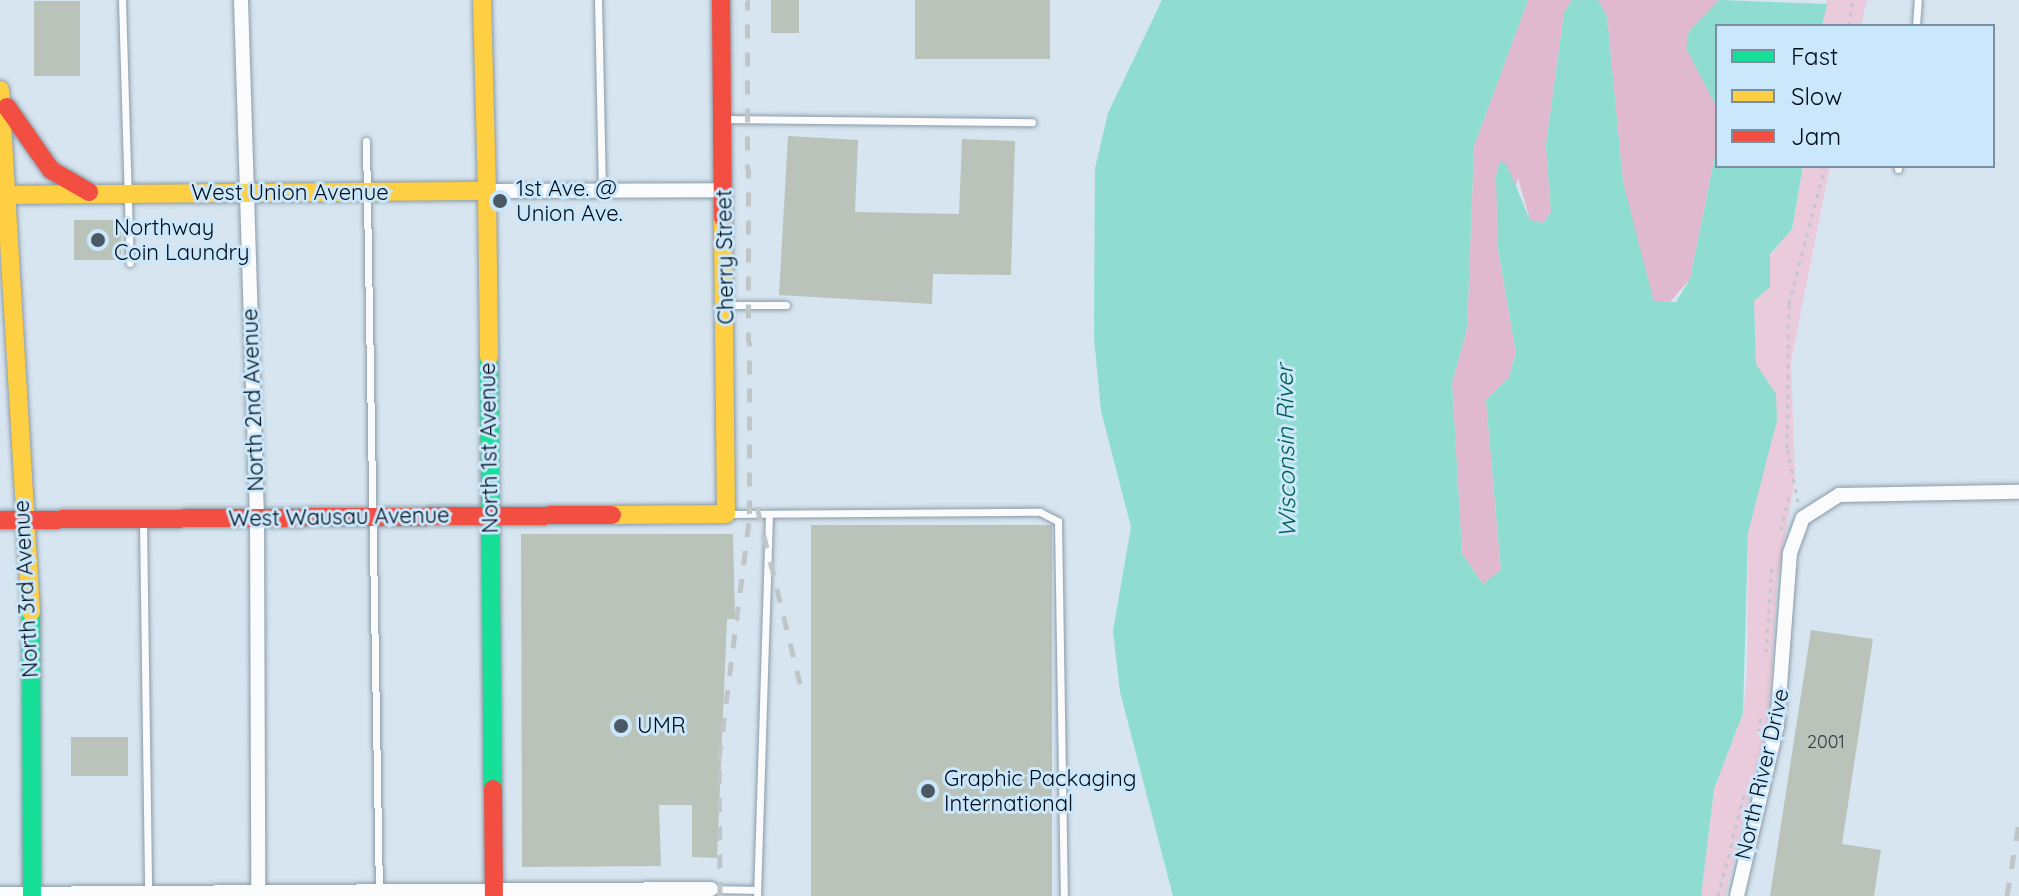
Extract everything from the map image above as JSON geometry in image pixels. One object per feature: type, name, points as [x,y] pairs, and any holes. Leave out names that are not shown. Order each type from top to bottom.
[{"type":"main road","name":"North 1st Avenue","points":[[482,0],[487,191],[494,893]]},
{"type":"main road","name":"Cherry Street","points":[[721,0],[726,514]]},
{"type":"main road","name":"North 3rd Avenue","points":[[2,94],[8,139],[5,195],[25,520],[32,895]]},
{"type":"main road","points":[[2,94],[51,170],[94,194]]},
{"type":"main road","name":"West Union Avenue","points":[[5,195],[487,191]]},
{"type":"main road","name":"West Wausau Avenue","points":[[0,520],[726,514]]},
{"type":"street","name":"North 2nd Avenue","points":[[241,0],[257,518],[258,894]]},
{"type":"street","points":[[487,191],[725,190]]},
{"type":"street","points":[[1807,512],[1839,495],[2019,492]]},
{"type":"street","name":"North River Drive","points":[[1737,896],[1777,726],[1791,548],[1807,512]]},
{"type":"street","points":[[0,894],[494,893],[711,889]]},
{"type":"lane","points":[[122,0],[130,263]]},
{"type":"lane","points":[[598,0],[602,191]]},
{"type":"lane","points":[[1916,24],[1918,0]]},
{"type":"lane","points":[[723,119],[1032,122]]},
{"type":"lane","points":[[366,141],[379,893]]},
{"type":"lane","points":[[726,305],[786,305]]},
{"type":"lane","points":[[726,514],[1040,512],[1058,521],[1064,896]]},
{"type":"lane","points":[[711,889],[757,893],[769,514]]},
{"type":"lane","points":[[143,519],[148,894]]},
{"type":"path","points":[[1849,24],[1852,0]]},
{"type":"path","points":[[1778,540],[1790,491],[1787,379],[1790,290],[1824,168]]},
{"type":"path","points":[[1790,491],[1807,512]]},
{"type":"path","points":[[1766,657],[1776,550]]},
{"type":"path","points":[[1757,741],[1763,703]]},
{"type":"path","points":[[1718,896],[1746,788]]},
{"type":"shaded area","points":[[1528,0],[1572,0],[1564,13],[1546,145],[1551,212],[1543,223],[1530,220],[1518,178],[1498,249],[1516,353],[1509,377],[1486,400],[1501,571],[1483,584],[1462,554],[1452,383],[1467,328],[1474,146]]},
{"type":"shaded area","points":[[1598,0],[1719,0],[1689,31],[1687,48],[1715,104],[1715,157],[1690,279],[1666,307],[1653,302],[1643,282],[1623,182],[1607,17]]},
{"type":"shaded area","points":[[1827,0],[1867,0],[1861,24],[1822,24]]},
{"type":"shaded area","points":[[1803,168],[1830,168],[1791,362],[1795,479],[1777,583],[1768,718],[1725,896],[1701,896],[1714,789],[1743,713],[1747,677],[1748,533],[1769,392],[1756,364],[1754,300],[1770,255],[1792,229]]},
{"type":"water","name":"Wisconsin River","points":[[1162,0],[1528,0],[1474,146],[1467,328],[1452,383],[1462,554],[1483,584],[1501,570],[1486,400],[1509,377],[1516,353],[1498,249],[1496,176],[1500,161],[1507,165],[1530,220],[1543,223],[1551,212],[1546,145],[1564,13],[1572,0],[1598,0],[1607,17],[1623,182],[1654,302],[1676,302],[1690,279],[1715,157],[1715,168],[1803,168],[1792,229],[1770,254],[1770,287],[1754,301],[1756,364],[1776,394],[1777,420],[1748,533],[1743,713],[1714,789],[1701,896],[1173,896],[1120,692],[1113,631],[1131,527],[1101,411],[1094,338],[1095,168],[1108,113]]},
{"type":"water","points":[[1719,0],[1827,4],[1822,24],[1715,24],[1715,104],[1686,48],[1689,31]]},
{"type":"building","points":[[771,0],[799,0],[799,33],[771,33]]},
{"type":"building","points":[[915,0],[1050,0],[1050,59],[915,59]]},
{"type":"building","points":[[34,1],[80,1],[80,76],[34,76]]},
{"type":"building","points":[[788,136],[858,140],[855,212],[959,214],[962,139],[1015,141],[1011,275],[933,274],[932,304],[779,295]]},
{"type":"building","name":"Northway Coin Laundry","points":[[74,220],[121,220],[121,260],[74,260]]},
{"type":"building","name":"Graphic Packaging International","points":[[811,525],[1052,525],[1052,896],[811,896]]},
{"type":"building","name":"UMR","points":[[521,534],[733,534],[735,619],[727,619],[717,858],[692,857],[692,805],[659,805],[661,866],[522,867]]},
{"type":"building","points":[[1811,630],[1873,639],[1842,844],[1881,850],[1874,896],[1770,896]]},
{"type":"building","points":[[71,737],[128,737],[128,776],[71,776]]},
{"type":"railway","points":[[720,896],[719,759],[750,514],[747,0]]},
{"type":"railway","points":[[757,507],[801,687]]},
{"type":"railway","points":[[2007,896],[2019,823]]},
{"type":"traffic: fast","points":[[489,357],[493,789]]},
{"type":"traffic: fast","points":[[31,612],[32,896]]},
{"type":"traffic: slow","points":[[482,0],[487,191]]},
{"type":"traffic: slow","points":[[0,90],[31,612]]},
{"type":"traffic: slow","points":[[10,195],[487,191],[489,357]]},
{"type":"traffic: slow","points":[[612,515],[726,514],[723,218]]},
{"type":"traffic: jam","points":[[721,0],[723,218]]},
{"type":"traffic: jam","points":[[7,107],[51,170],[89,192]]},
{"type":"traffic: jam","points":[[0,520],[612,515]]},
{"type":"traffic: jam","points":[[493,789],[494,896]]},
{"type":"place","name":"1st Ave. @ Union Ave.","points":[[500,201]]},
{"type":"place","name":"Northway Coin Laundry","points":[[98,240]]},
{"type":"place","name":"UMR","points":[[621,726]]},
{"type":"place","name":"Graphic Packaging International","points":[[928,791]]}]
